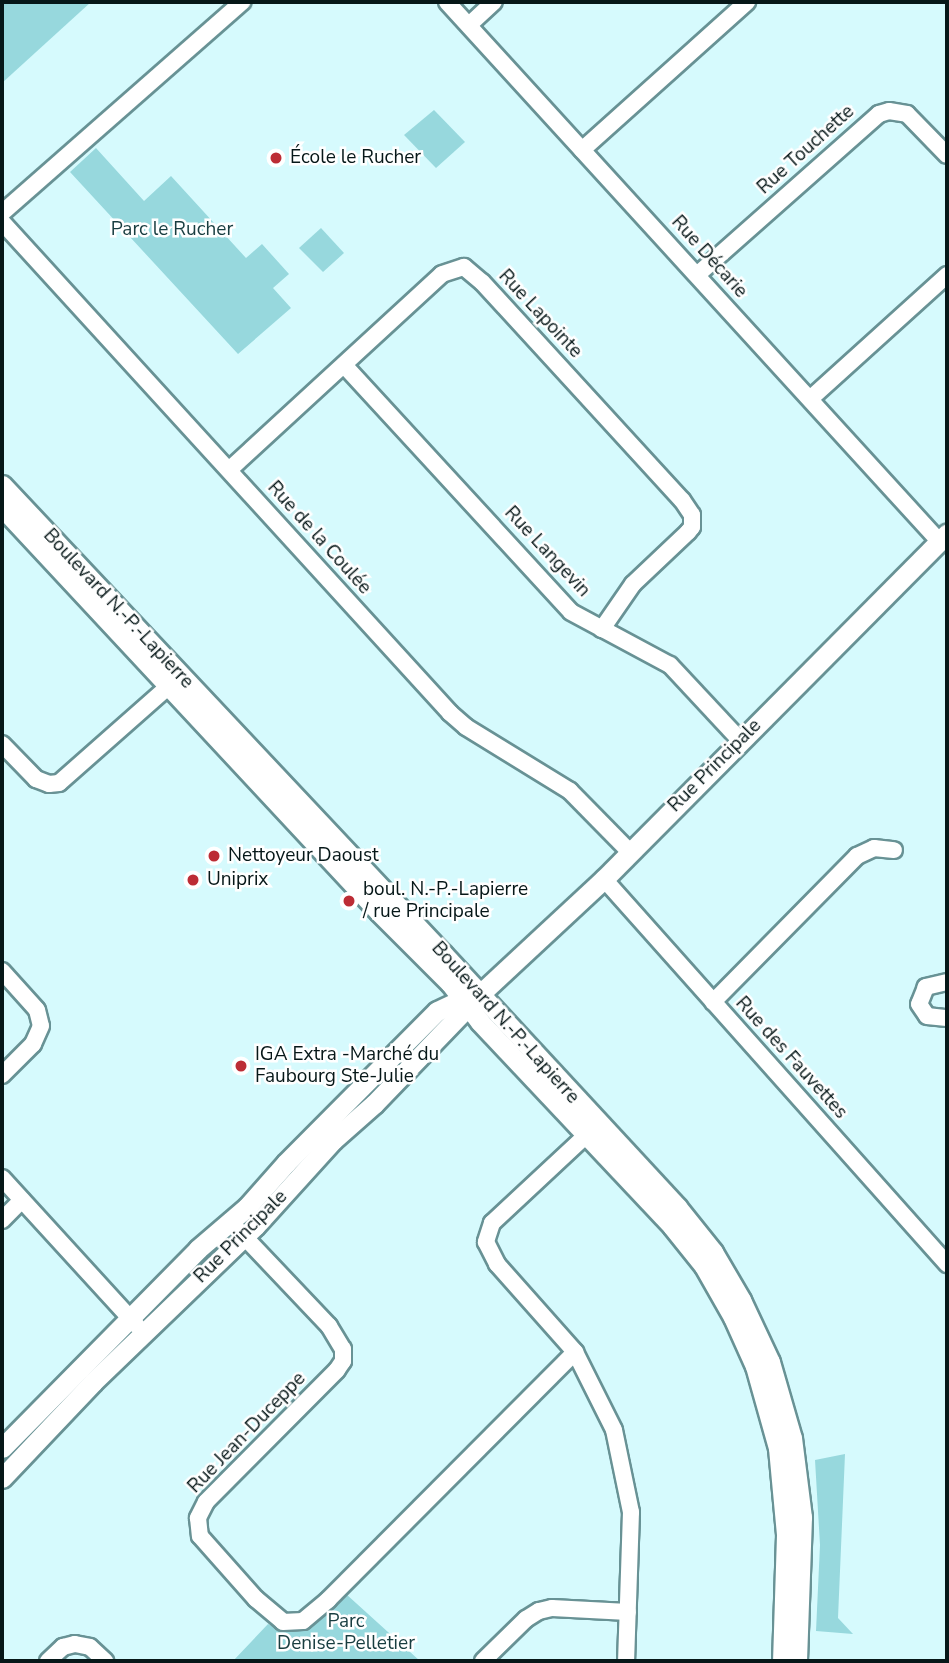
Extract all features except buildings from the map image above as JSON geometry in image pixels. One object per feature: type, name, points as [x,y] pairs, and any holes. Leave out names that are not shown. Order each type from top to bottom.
[{"type":"street","points":[[2,213],[242,2]]},
{"type":"street","name":"Rue Décarie","points":[[447,2],[810,399],[943,537]]},
{"type":"street","points":[[469,25],[494,2]]},
{"type":"street","points":[[582,150],[747,2]]},
{"type":"street","name":"Rue Touchette","points":[[697,275],[879,114],[889,111],[907,114],[947,155]]},
{"type":"street","name":"Rue de la Coulée","points":[[2,222],[458,721],[570,791],[630,852]]},
{"type":"street","name":"Rue Lapointe","points":[[229,470],[442,274],[464,267],[473,272],[682,500],[692,515],[693,522],[688,532],[632,584],[602,629]]},
{"type":"street","points":[[810,399],[947,275]]},
{"type":"street","name":"Rue Langevin","points":[[344,365],[571,611],[670,665],[740,740]]},
{"type":"street","name":"Boulevard N.-P.-Lapierre","points":[[2,485],[174,681],[469,1000],[593,1129],[677,1207],[713,1252],[741,1300],[770,1362],[788,1420],[799,1486],[802,1537],[797,1661]]},
{"type":"street","name":"Boulevard N.-P.-Lapierre","points":[[2,507],[174,681]]},
{"type":"street","name":"Rue Principale","points":[[2,1478],[137,1326],[198,1249],[238,1229],[374,1104],[469,1000],[604,879],[943,537]]},
{"type":"street","points":[[2,744],[36,779],[49,784],[59,783],[174,681]]},
{"type":"street","points":[[713,1002],[857,856],[874,848],[894,850]]},
{"type":"street","name":"Rue des Fauvettes","points":[[604,879],[947,1264]]},
{"type":"street","points":[[2,971],[37,1010],[41,1026],[33,1044],[2,1075]]},
{"type":"street","points":[[947,982],[926,987],[919,1004],[927,1016],[947,1018]]},
{"type":"street","points":[[593,1129],[492,1223],[486,1242],[498,1264],[575,1352],[607,1411],[622,1456],[631,1512],[626,1661]]},
{"type":"street","name":"Boulevard N.-P.-Lapierre","points":[[593,1129],[694,1252],[724,1300],[758,1374],[778,1448],[785,1502],[782,1661]]},
{"type":"street","points":[[2,1178],[137,1326]]},
{"type":"street","points":[[2,1220],[22,1200]]},
{"type":"street","name":"Rue Jean-Duceppe","points":[[238,1229],[329,1326],[343,1349],[343,1360],[337,1370],[206,1502],[198,1518],[200,1536],[256,1599],[283,1622],[303,1621],[323,1604],[575,1352]]},
{"type":"street","name":"Rue Principale","points":[[2,1448],[137,1326]]},
{"type":"street","points":[[483,1661],[526,1619],[539,1611],[552,1608],[628,1612]]},
{"type":"street","points":[[48,1661],[63,1647],[75,1644],[90,1647],[105,1661]]},
{"type":"green space","points":[[2,2],[91,2],[2,83]]},
{"type":"green space","points":[[434,110],[465,142],[436,168],[404,135]]},
{"type":"green space","name":"Parc le Rucher","points":[[96,148],[144,201],[171,176],[246,258],[262,244],[289,274],[273,288],[291,308],[238,354],[70,172]]},
{"type":"green space","points":[[321,228],[344,253],[323,272],[299,248]]},
{"type":"green space","points":[[845,1454],[838,1618],[853,1634],[816,1631],[820,1545],[815,1460]]},
{"type":"green space","name":"Parc Denise-Pelletier","points":[[346,1594],[420,1661],[233,1661],[268,1624],[285,1632],[309,1629]]},
{"type":"place","name":"École le Rucher","points":[[276,158]]},
{"type":"place","name":"Nettoyeur Daoust","points":[[214,856]]},
{"type":"place","name":"Uniprix","points":[[193,880]]},
{"type":"place","name":"boul. N.-P.-Lapierre / rue Principale","points":[[349,901]]},
{"type":"place","name":"IGA Extra -Marché du Faubourg Ste-Julie","points":[[241,1066]]}]
